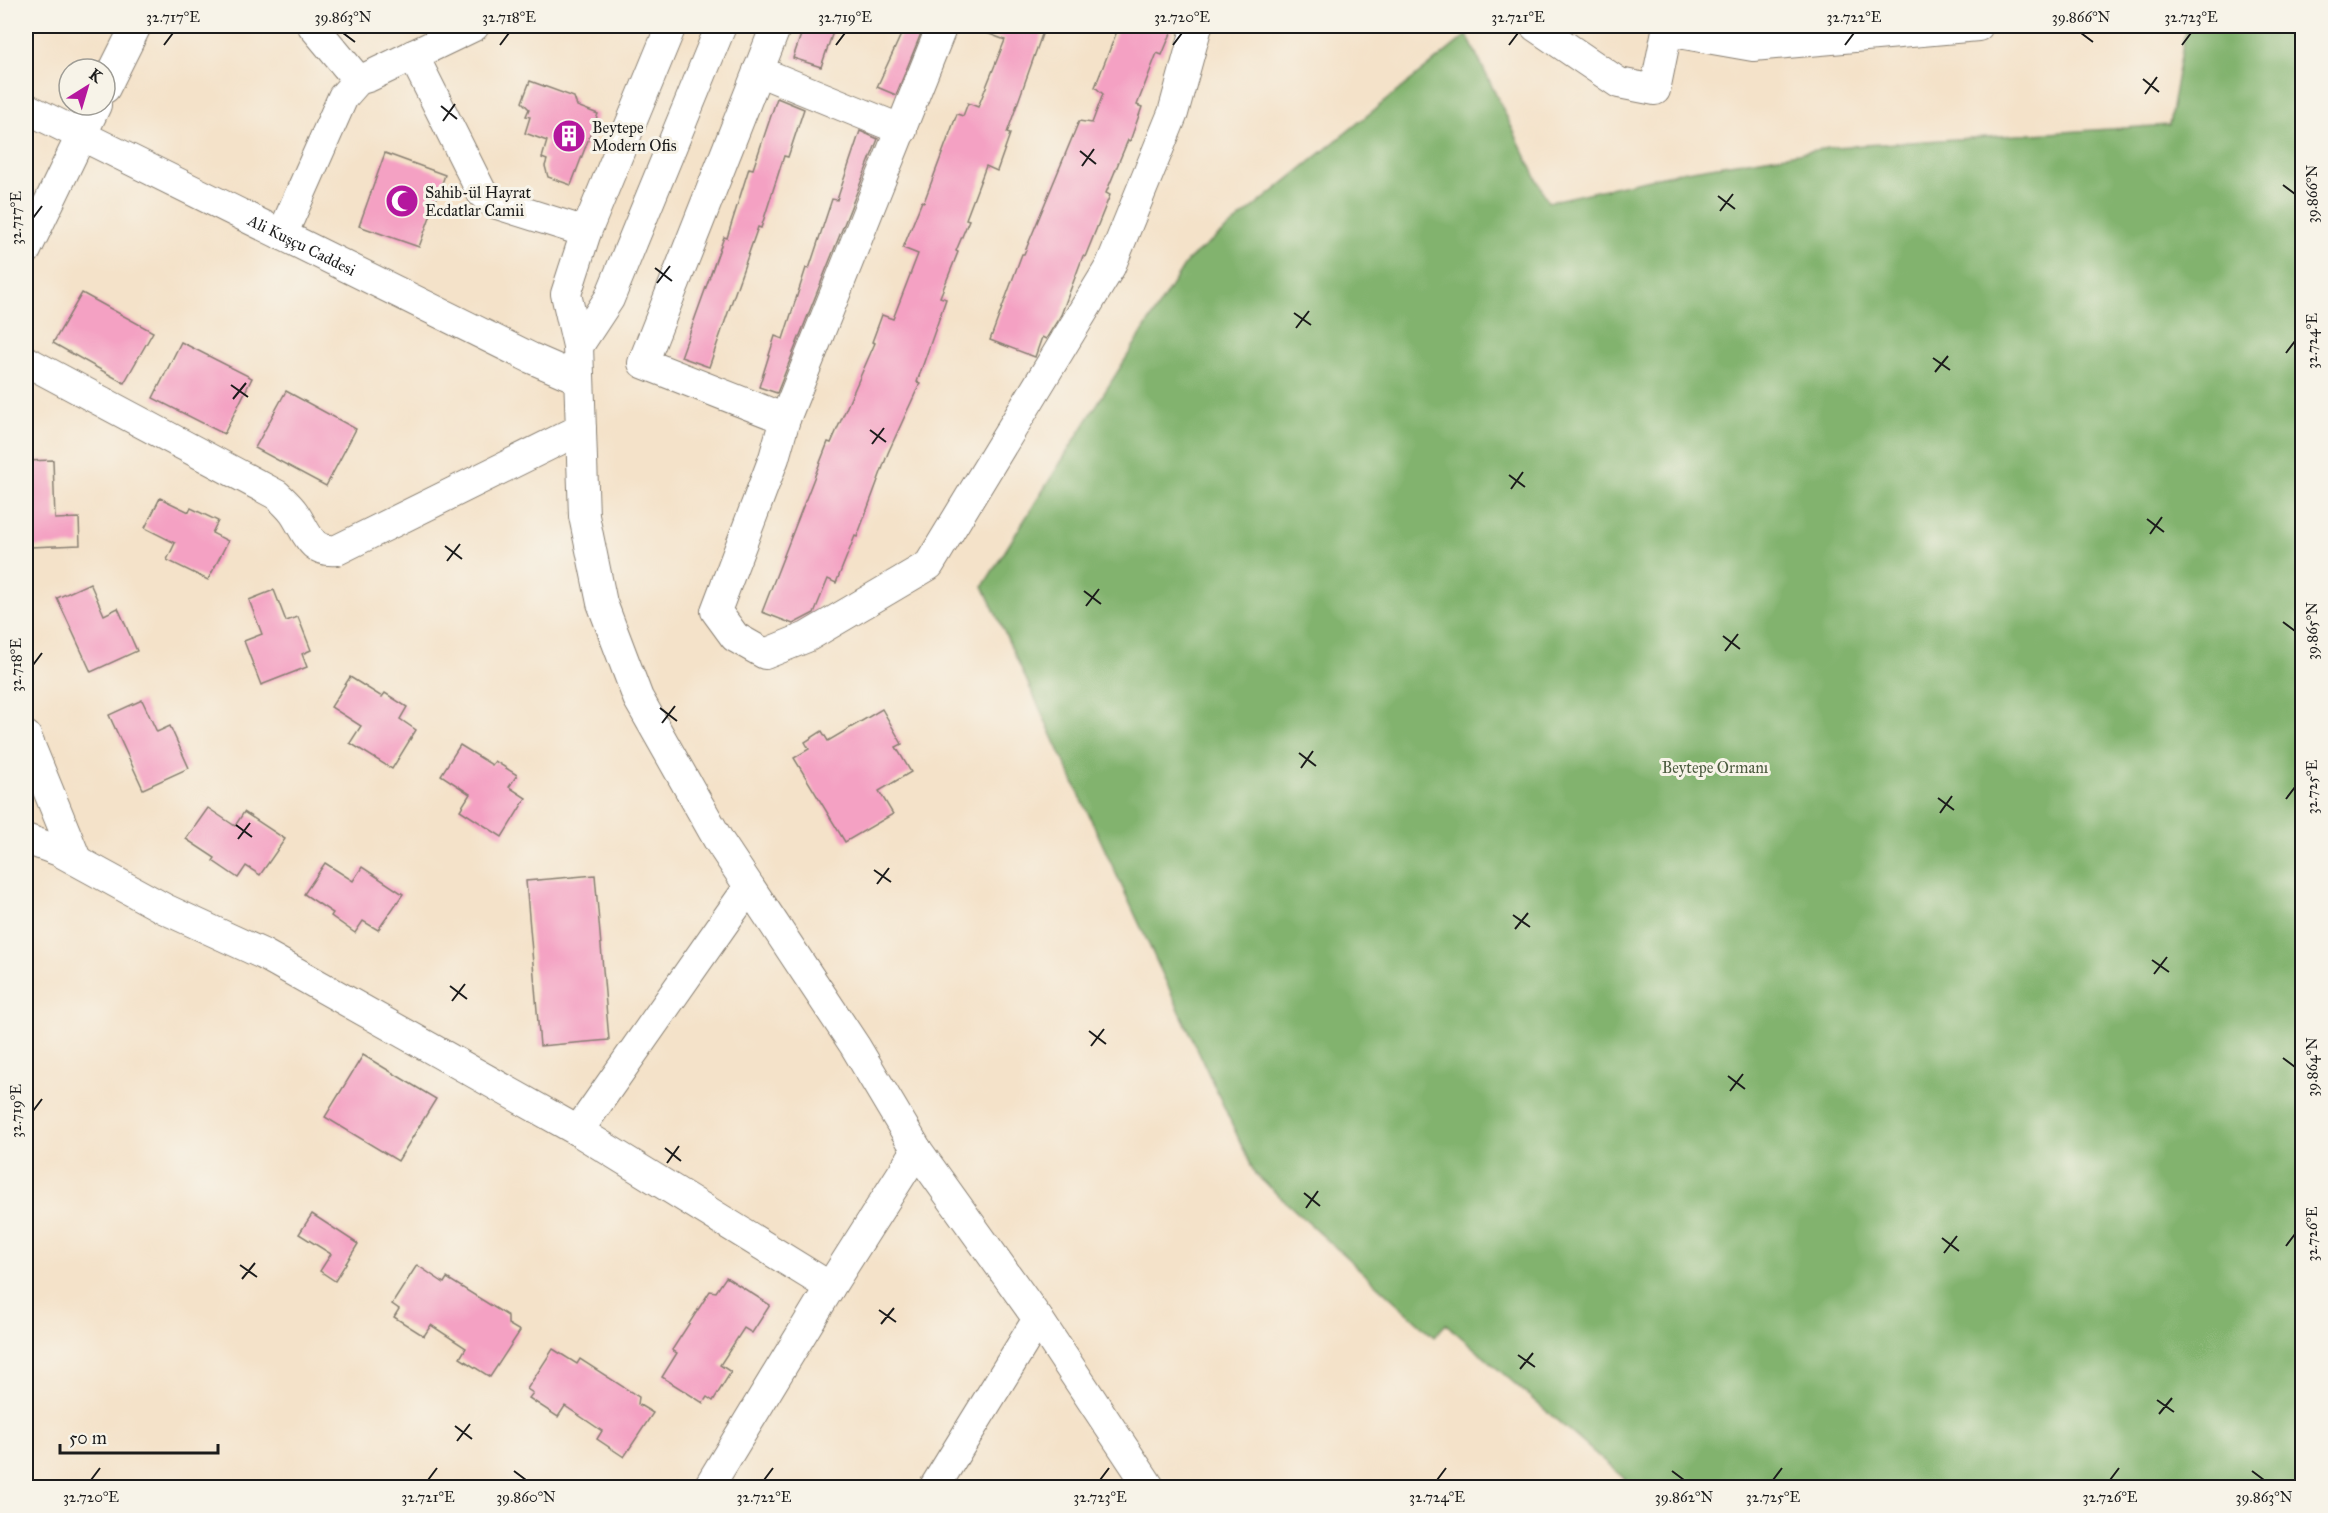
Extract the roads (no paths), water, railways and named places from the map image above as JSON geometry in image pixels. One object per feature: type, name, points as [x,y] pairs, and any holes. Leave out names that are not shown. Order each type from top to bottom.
[{"type":"street","points":[[117,64],[136,26]]},
{"type":"street","points":[[313,26],[358,80]]},
{"type":"street","points":[[282,235],[343,97],[358,80],[474,26]]},
{"type":"street","points":[[671,26],[586,232],[566,294],[578,346],[584,516],[602,603],[638,698],[719,841],[855,1046],[917,1150],[1038,1319],[1150,1488]]},
{"type":"street","points":[[578,346],[609,299],[721,26]]},
{"type":"street","points":[[776,26],[644,363],[785,419]]},
{"type":"street","points":[[942,26],[785,419],[774,458],[716,610],[735,637],[765,654],[807,637],[929,565],[1110,267],[1173,113],[1197,26]]},
{"type":"street","points":[[1535,26],[1620,83],[1655,90],[1668,28],[1753,46],[1978,26]]},
{"type":"street","points":[[413,55],[482,194],[494,203],[586,232]]},
{"type":"street","points":[[758,71],[902,130]]},
{"type":"street","name":"Ali Kuşçu Caddesi","points":[[26,108],[531,358],[579,379]]},
{"type":"street","points":[[26,250],[90,117]]},
{"type":"street","points":[[26,361],[277,495],[292,510],[312,544],[325,551],[337,550],[581,429]]},
{"type":"street","points":[[26,736],[76,859]]},
{"type":"street","points":[[26,839],[76,859],[156,904],[263,954],[578,1131],[830,1287]]},
{"type":"street","points":[[578,1131],[749,887]]},
{"type":"street","points":[[708,1488],[830,1287],[917,1150]]},
{"type":"street","points":[[934,1488],[1038,1319]]},
{"type":"place","name":"Beytepe Modern Ofis","points":[[569,136]]},
{"type":"place","name":"Sahib-ül Hayrat Ecdatlar Camii","points":[[402,201]]},
{"type":"park label","name":"Beytepe Ormanı","points":[[1715,767]]}]
